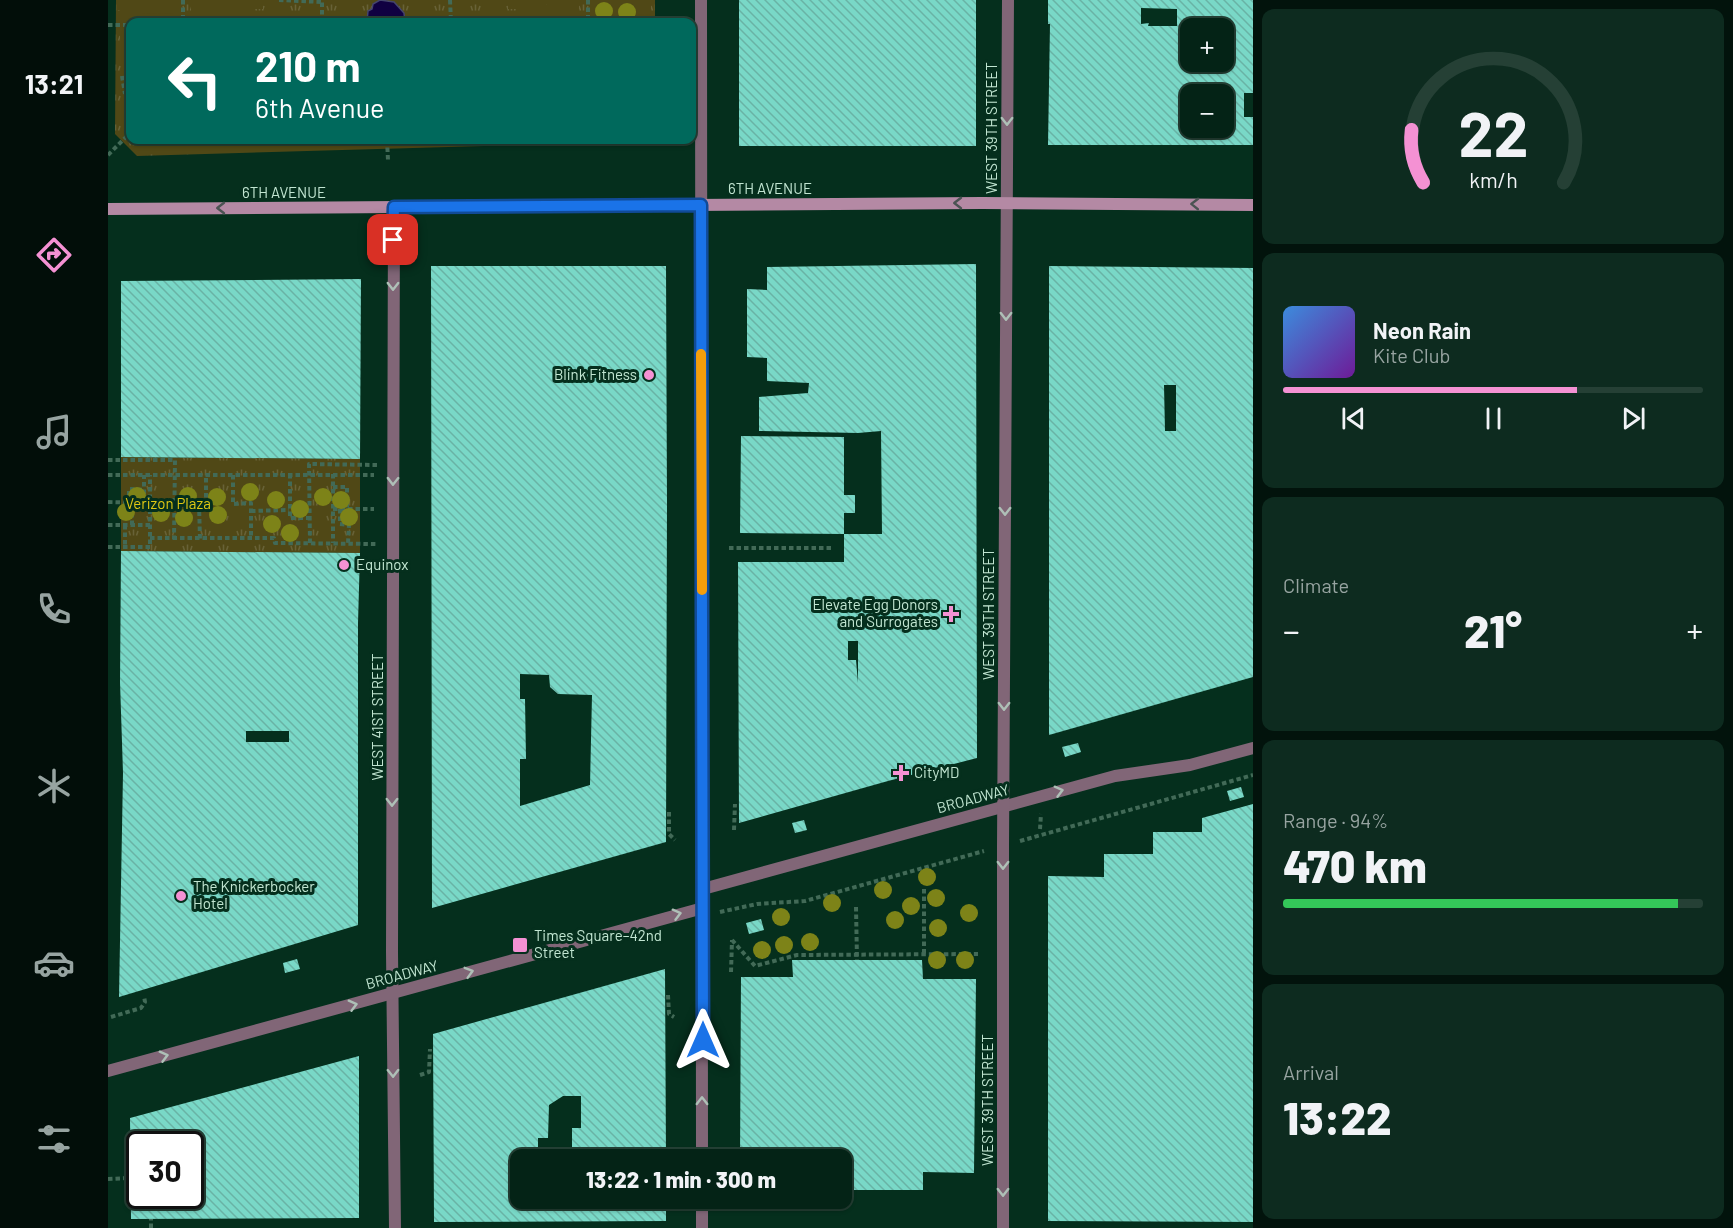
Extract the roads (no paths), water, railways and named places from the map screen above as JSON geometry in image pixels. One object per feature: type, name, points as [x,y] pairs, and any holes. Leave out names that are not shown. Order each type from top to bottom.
[{"type":"main road","name":"6TH AVENUE","points":[[108,208],[1253,205]]},
{"type":"street","points":[[701,0],[702,1149]]},
{"type":"street","name":"WEST 39TH STREET","points":[[1003,1228],[1008,0]]},
{"type":"street","name":"WEST 41ST STREET","points":[[394,207],[395,1228]]},
{"type":"street","name":"BROADWAY","points":[[703,889],[1115,776],[1190,765],[1253,748]]},
{"type":"street","name":"BROADWAY","points":[[108,1071],[703,908]]},
{"type":"street","points":[[702,1209],[702,1228]]},
{"type":"place","name":"Blink Fitness","points":[[649,375]]},
{"type":"place","name":"Equinox","points":[[344,565]]},
{"type":"place","name":"Elevate Egg Donors and Surrogates","points":[[951,614]]},
{"type":"place","name":"CityMD","points":[[901,773]]},
{"type":"place","name":"The Knickerbocker Hotel","points":[[181,896]]},
{"type":"place","name":"Times Square–42nd Street","points":[[520,945]]},
{"type":"park label","name":"Verizon Plaza","points":[[168,504]]}]
